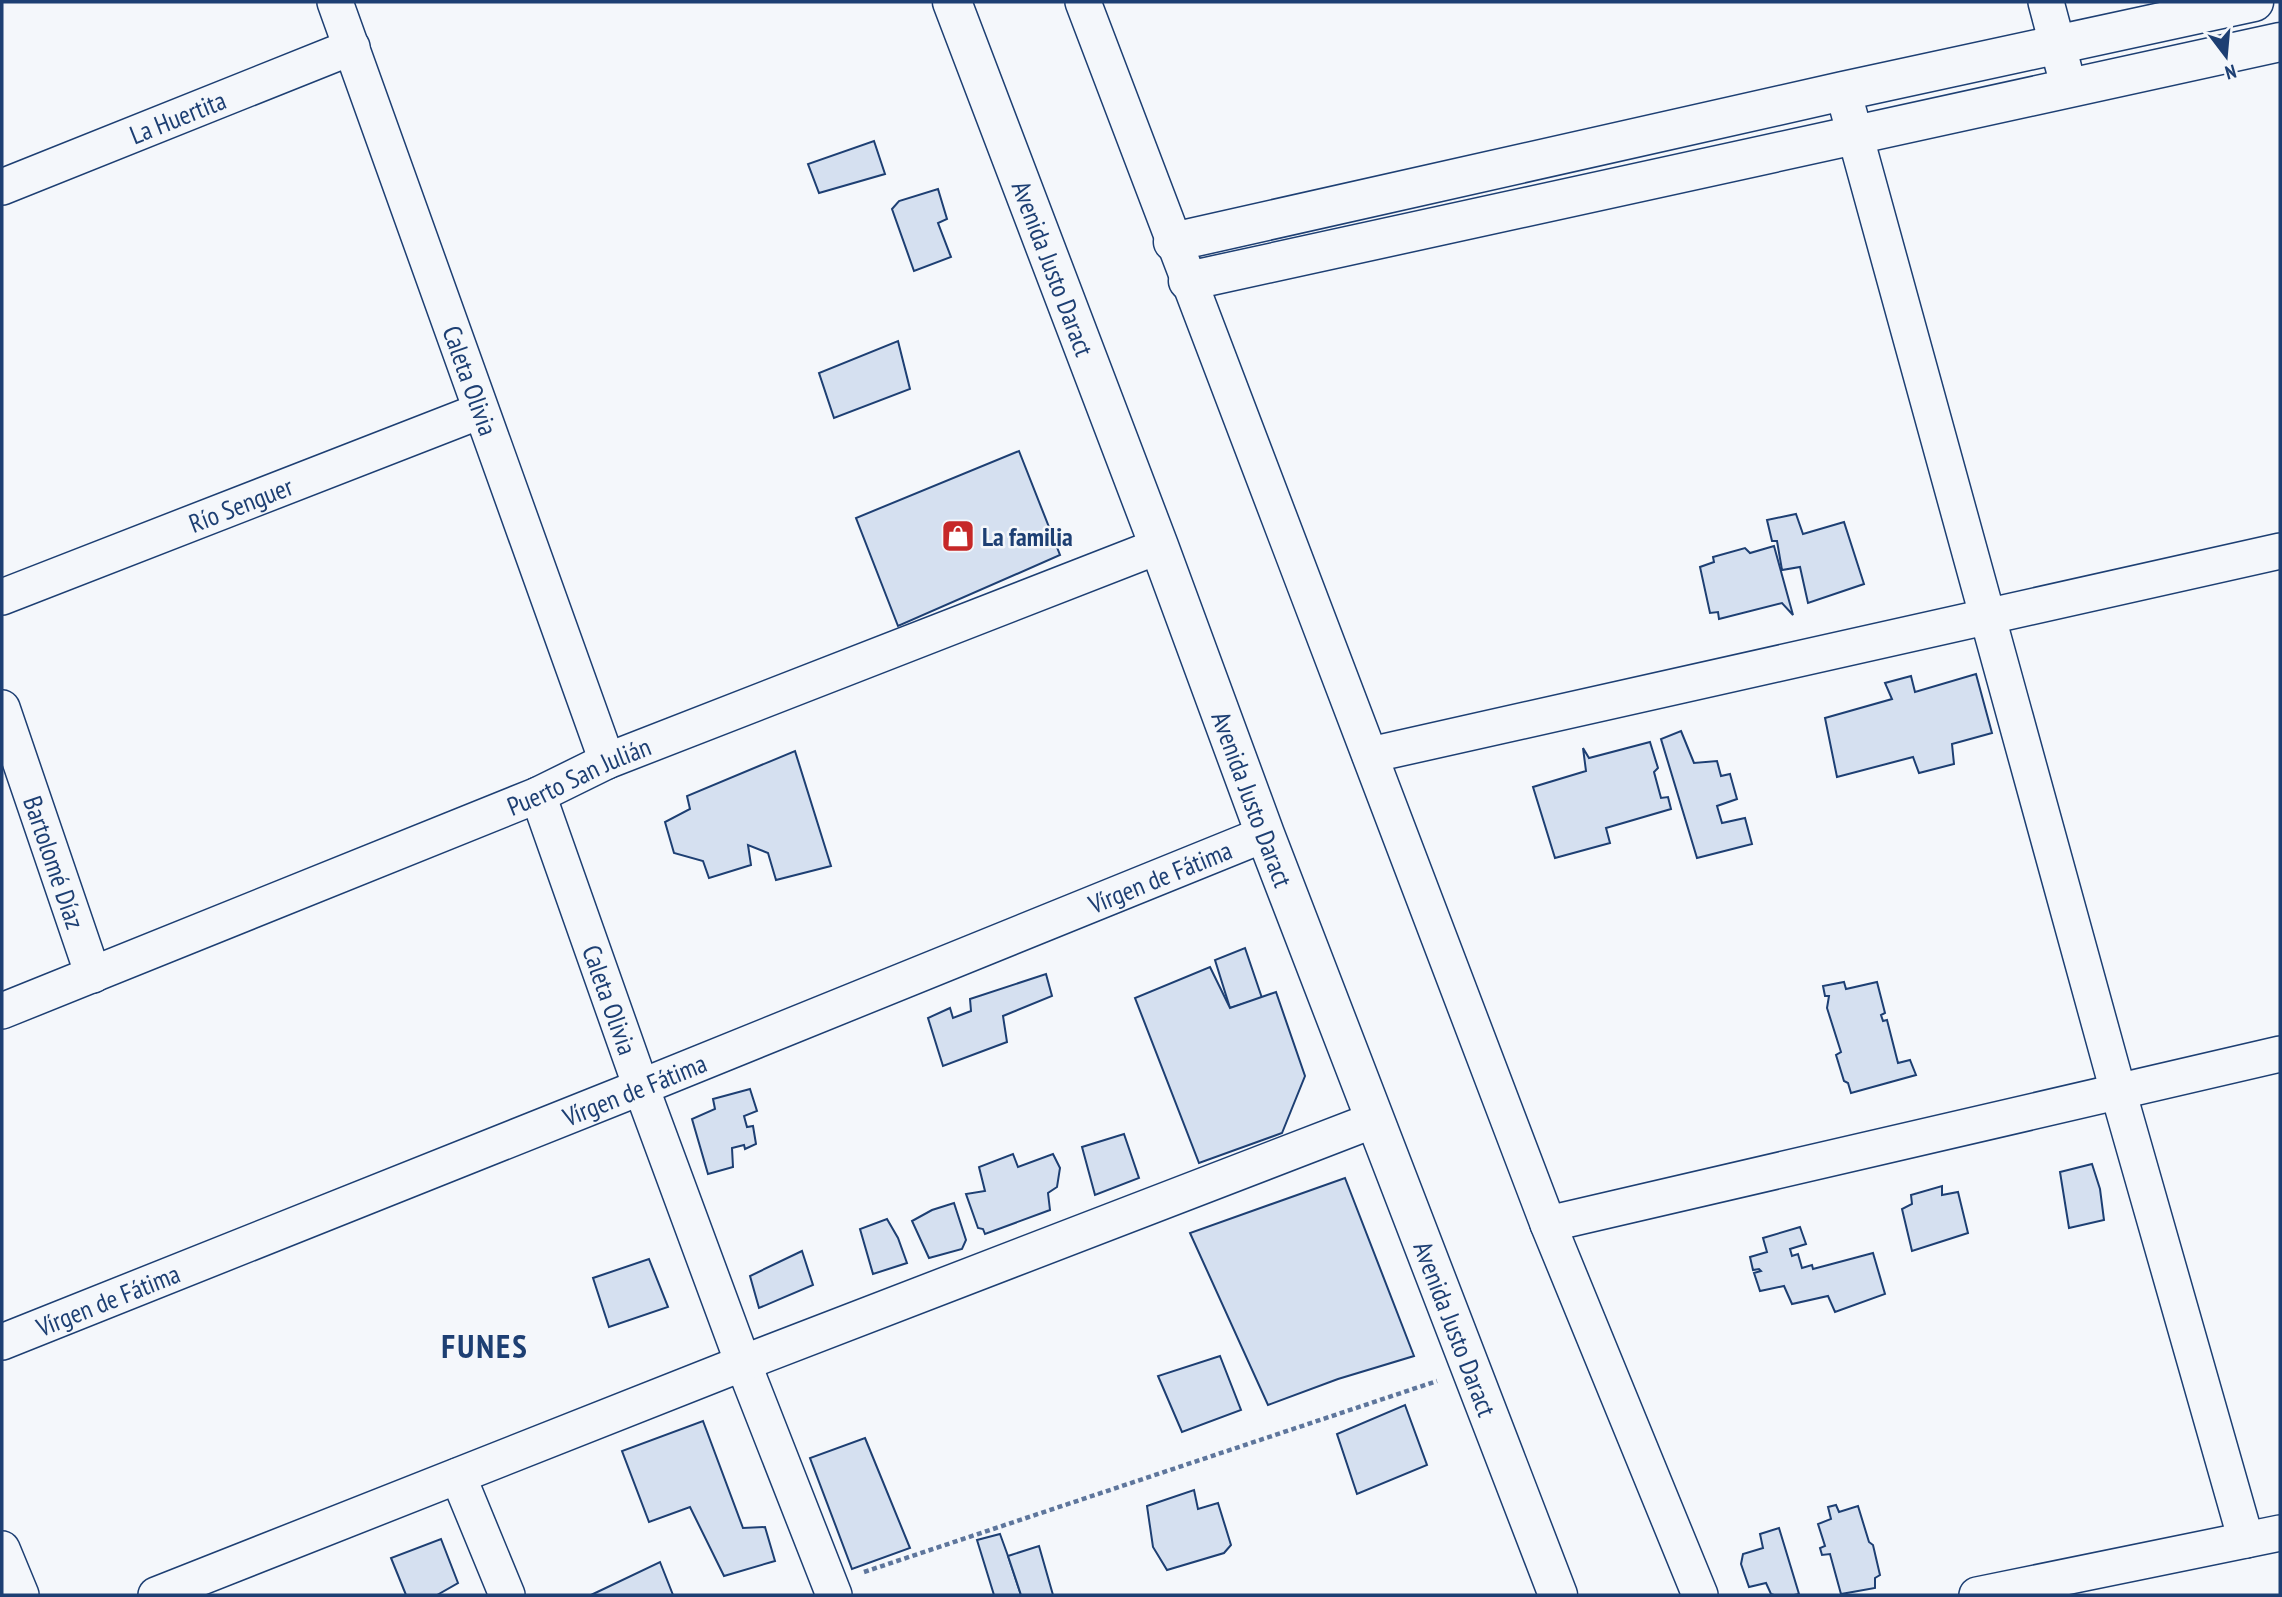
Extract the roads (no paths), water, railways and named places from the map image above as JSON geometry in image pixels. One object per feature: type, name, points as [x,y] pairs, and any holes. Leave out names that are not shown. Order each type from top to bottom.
[{"type":"street","name":"Caleta Olivia","points":[[335,2],[607,761]]},
{"type":"street","name":"Avenida Justo Daract","points":[[952,2],[1159,546],[1265,834],[1558,1595]]},
{"type":"street","points":[[1083,2],[1548,1224],[1700,1595]]},
{"type":"street","points":[[2046,2],[2069,88]]},
{"type":"street","points":[[1173,242],[1843,91],[2254,2]]},
{"type":"street","points":[[1188,281],[2280,42]]},
{"type":"street","name":"La Huertita","points":[[2,187],[352,47]]},
{"type":"street","points":[[1843,91],[2118,1091],[2246,1540]]},
{"type":"street","name":"Río Senguer","points":[[2,597],[480,411]]},
{"type":"street","name":"Puerto San Julián","points":[[2,1011],[538,795],[607,761],[1159,546]]},
{"type":"street","points":[[1370,755],[2280,551]]},
{"type":"street","name":"Bartolomé Díaz","points":[[2,708],[93,975]]},
{"type":"street","name":"Caleta Olivia","points":[[538,795],[641,1087],[743,1363],[832,1590]]},
{"type":"street","name":"Vírgen de Fátima","points":[[2,1342],[1265,834]]},
{"type":"street","points":[[1548,1224],[2280,1054]]},
{"type":"street","points":[[172,1592],[743,1363],[1374,1120]]},
{"type":"street","points":[[458,1476],[506,1595]]},
{"type":"street","points":[[1977,1595],[2280,1533]]},
{"type":"street","points":[[2,1549],[21,1595]]},
{"type":"place","name":"La familia","points":[[958,536]]},
{"type":"district","name":"FUNES","points":[[485,1345]]}]
